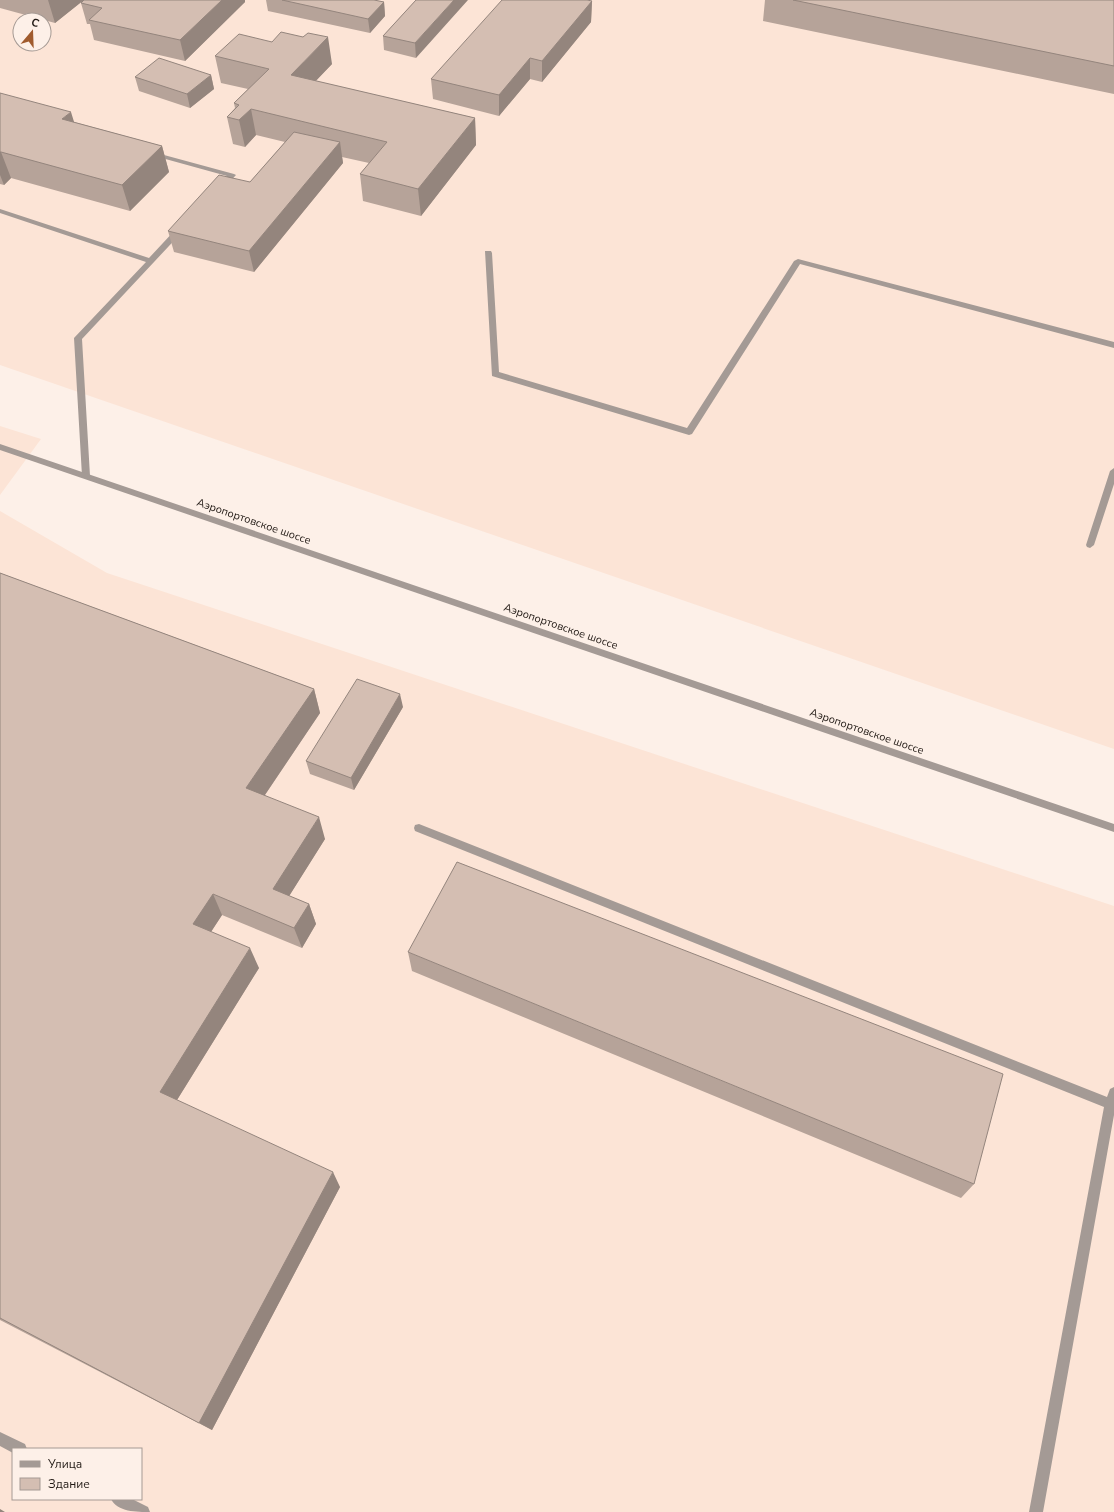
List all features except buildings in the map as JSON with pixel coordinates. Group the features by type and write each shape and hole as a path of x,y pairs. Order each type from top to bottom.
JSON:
{"street":[{"path":"142,150 232,175 215,192"},
{"path":"0,211 150,261"},
{"path":"86,476 78,338 183,227"},
{"path":"488,253 495,374 689,432 798,260 1114,345"},
{"name":"Аэропортовское шоссе","path":"0,447 1114,828"},
{"path":"1090,545 1114,470"},
{"path":"419,828 1112,1099 1036,1512"},
{"path":"0,1438 18,1448"},
{"path":"120,1500 143,1512"}],"shaded area":[{"path":"0,0 1114,0 1114,749 0,365"},
{"path":"0,426 41,439 0,495"},
{"path":"0,511 107,573 1114,906 1114,1512 0,1512"}]}
